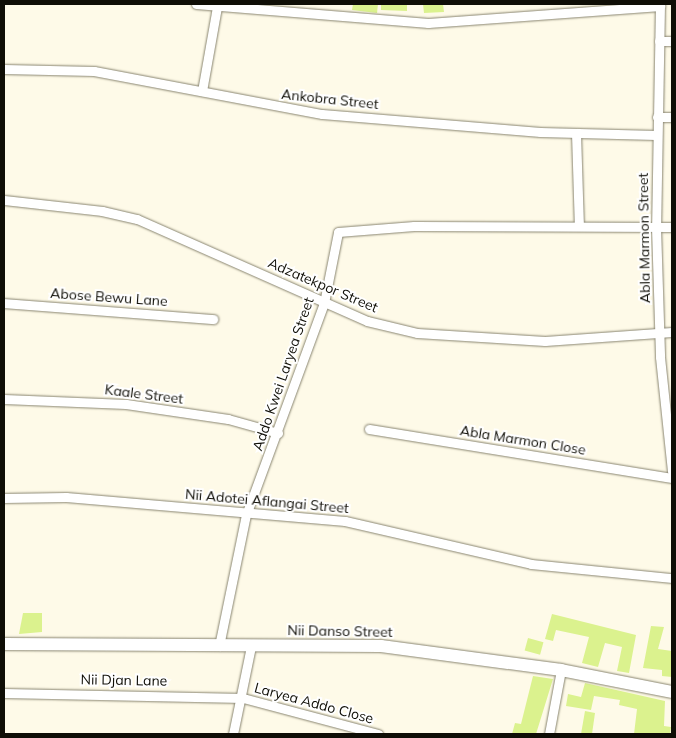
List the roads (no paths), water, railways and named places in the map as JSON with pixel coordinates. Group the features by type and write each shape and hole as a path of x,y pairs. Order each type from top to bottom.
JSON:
{"street":[{"path":"196,4 428,23 660,5"},
{"name":"Abla Marmon Street","path":"660,5 656,135 656,227 659,334 672,471"},
{"path":"202,91 216,7"},
{"path":"659,41 672,41"},
{"name":"Ankobra Street","path":"4,68 94,71 322,114 576,133 656,135"},
{"path":"657,117 672,117"},
{"path":"576,133 579,226"},
{"name":"Adzatekpor Street","path":"4,200 102,211 137,219 367,321 417,333 545,341 672,332"},
{"name":"Addo Kwei Laryea Street","path":"218,646 246,515 278,433 324,303 333,241 341,230 414,226 672,227"},
{"name":"Abose Bewu Lane","path":"4,303 213,319"},
{"name":"Kaale Street","path":"4,399 126,404 228,419 278,433"},
{"name":"Abla Marmon Close","path":"369,429 672,478"},
{"name":"Nii Adotei Aflangai Street","path":"4,498 149,503 246,515 345,521 531,564 672,578"},
{"name":"Nii Danso Street","path":"4,644 381,646 562,670 672,692"},
{"path":"233,734 243,698 251,646"},
{"path":"549,734 562,670"},
{"name":"Nii Djan Lane","path":"4,693 243,698"},
{"name":"Laryea Addo Close","path":"243,698 378,734"}]}
